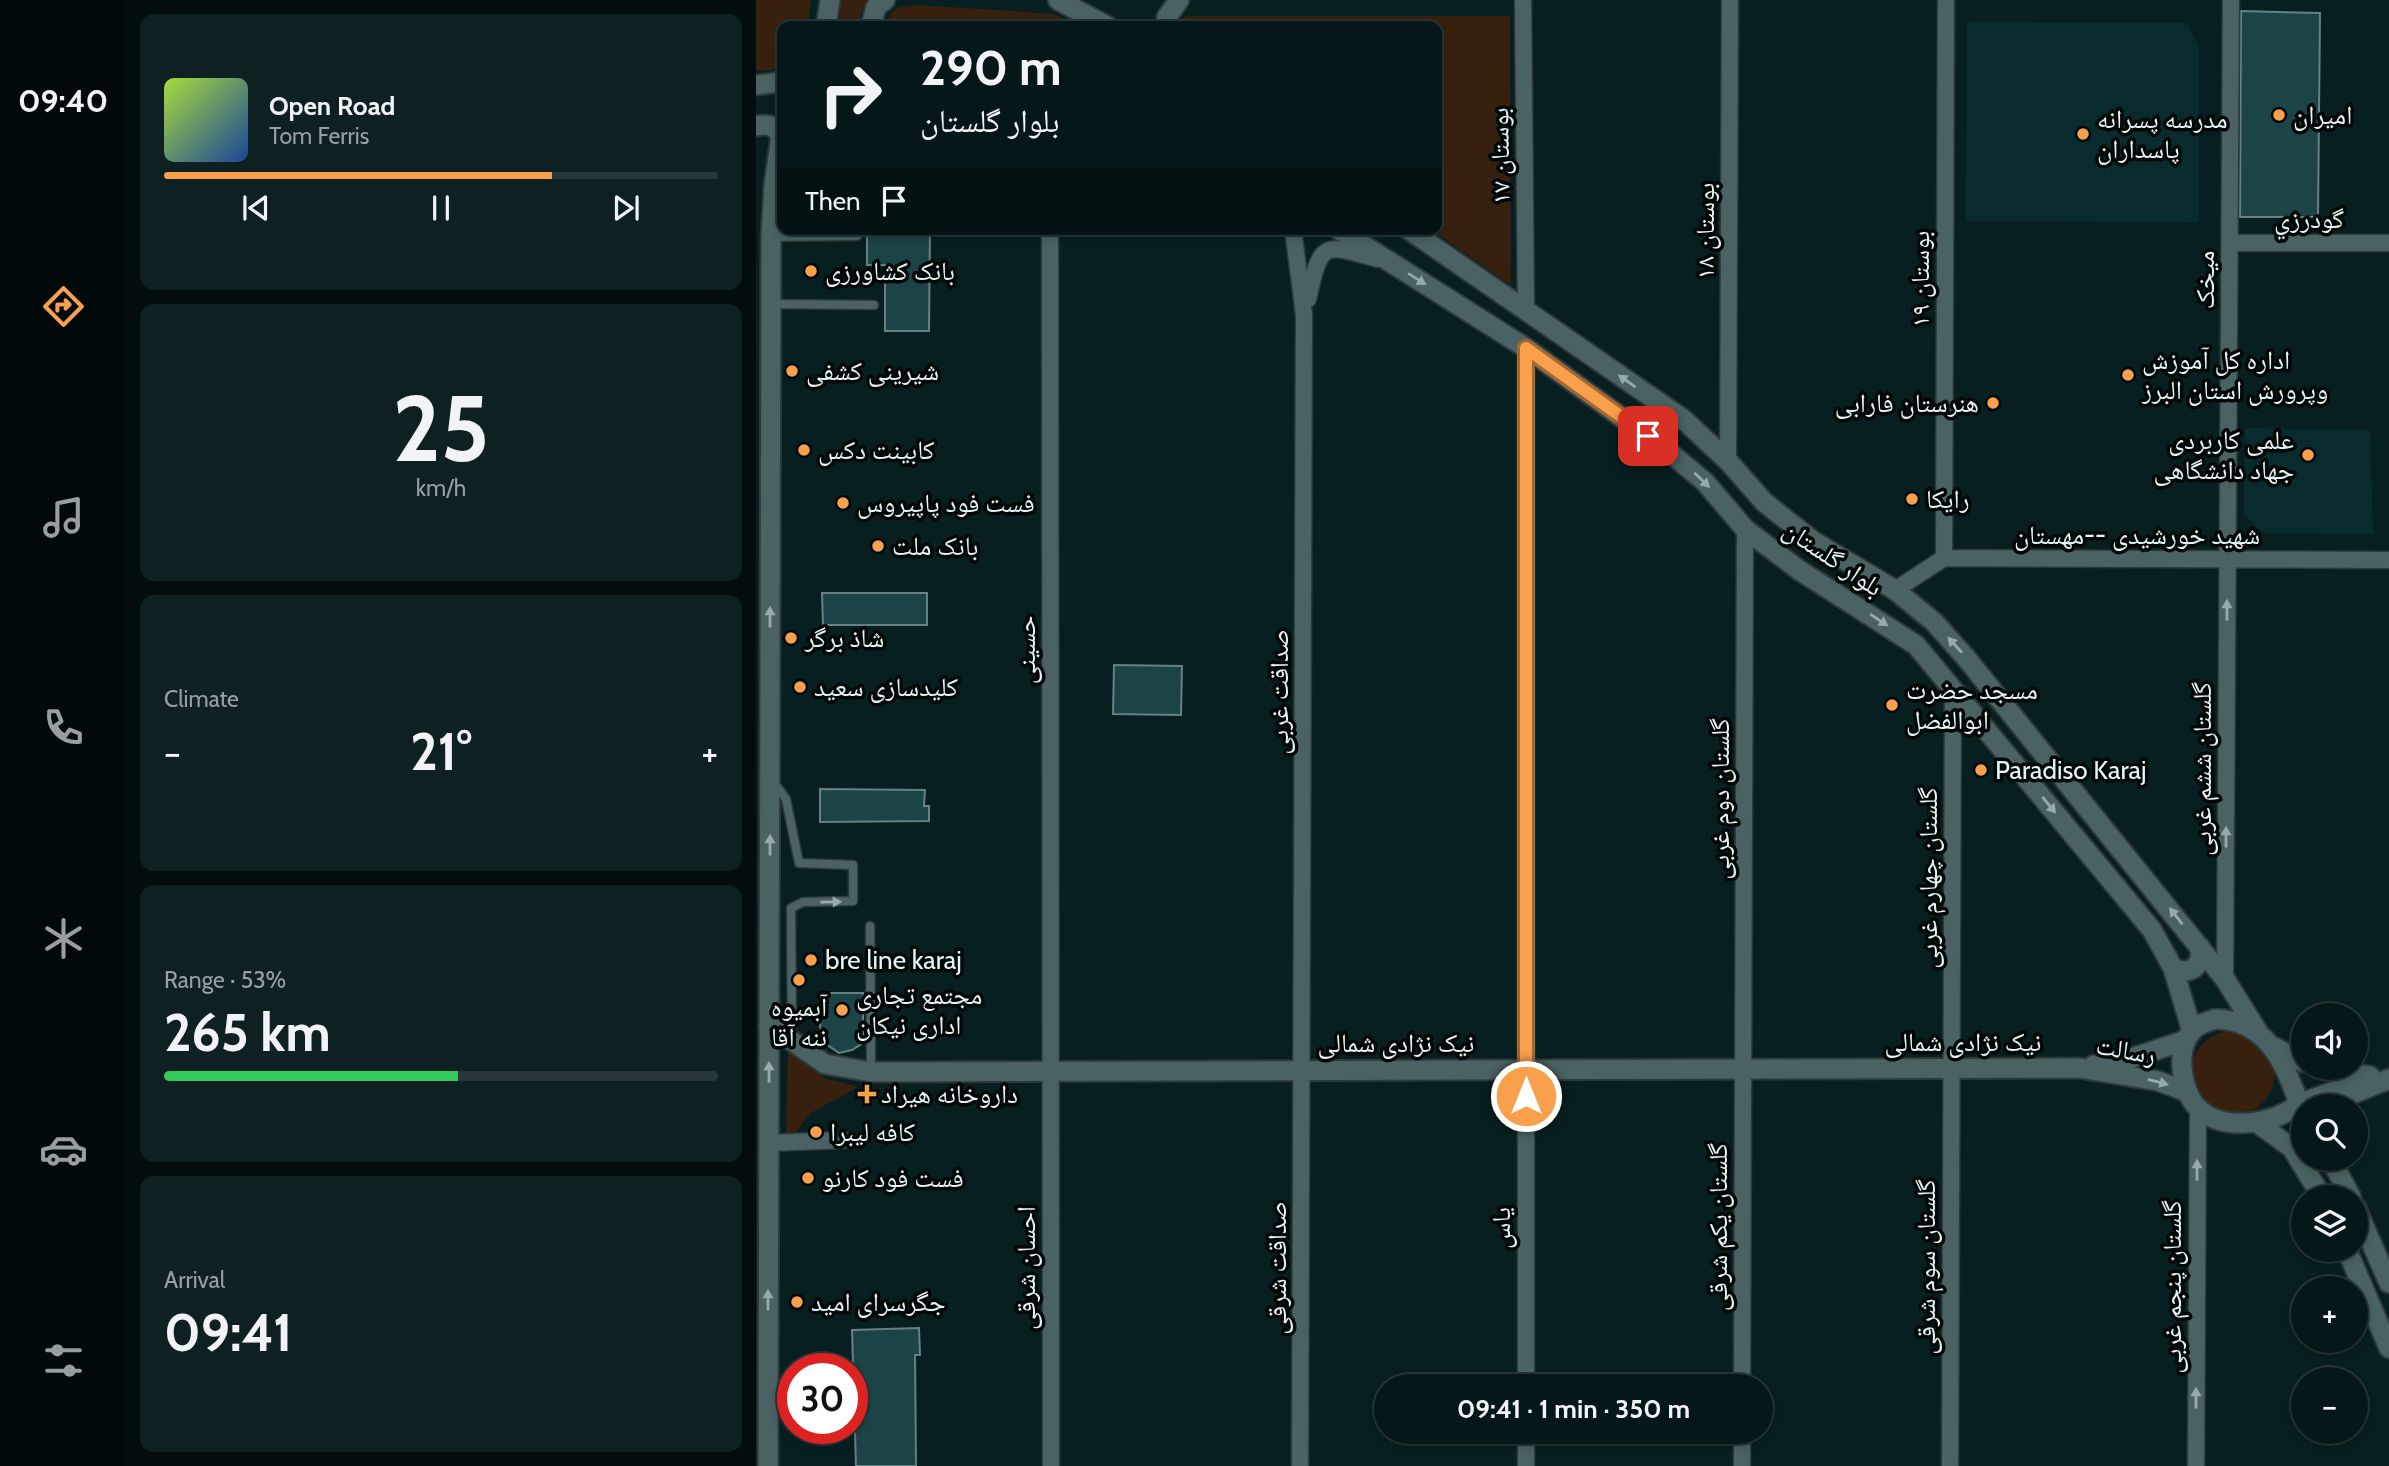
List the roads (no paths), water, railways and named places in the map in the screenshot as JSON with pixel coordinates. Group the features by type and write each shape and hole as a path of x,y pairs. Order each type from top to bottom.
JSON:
{"main road":[{"path":"827,21 830,0"},
{"path":"872,21 876,6 885,0"},
{"path":"1058,0 1098,21"},
{"path":"1167,21 1179,0"},
{"path":"756,85 777,83"},
{"path":"756,127 771,126 777,130"},
{"path":"768,1466 771,237 777,174"},
{"name":"بلوار گلستان","path":"1348,235 1526,348 1668,451 1705,482 1745,529 1799,570 1916,645 2152,930 2174,968 2189,1035"},
{"name":"بلوار گلستان","path":"1417,235 1683,419 1728,461 1764,502 1813,541 1895,590 1934,622 1968,659 2200,947 2225,979 2258,1032"},
{"path":"2174,968 2182,972 2191,971 2202,957 2200,947"},
{"path":"2291,1112 2256,1122 2227,1121 2193,1100 2182,1067 2189,1035 2203,1023 2216,1019 2228,1019 2258,1032 2274,1047 2287,1068 2296,1094"},
{"name":"نیک نژادی شمالی","path":"769,1025 825,1064 871,1072 2079,1068"},
{"name":"رسالت","path":"2079,1068 2132,1058 2189,1035"},
{"path":"2274,1047 2291,1056"},
{"name":"رسالت","path":"2079,1068 2158,1081 2193,1100"},
{"path":"2337,1094 2384,1077"},
{"path":"2351,1094 2384,1077"},
{"path":"2256,1122 2292,1148 2315,1185"},
{"path":"2368,1235 2389,1283"},
{"path":"2352,1262 2389,1348"}],"street":[{"name":"بوستان ۱۷","path":"1523,0 1526,311"},
{"name":"بوستان ۱۸","path":"1728,461 1730,0"},
{"name":"بوستان ۱۹","path":"1944,558 1945,0"},
{"name":"میخک","path":"2228,560 2231,0"},
{"name":"حسینی","path":"1050,235 1051,1070"},
{"name":"صداقت غربی","path":"1294,235 1304,315 1302,1070"},
{"name":"گودرزي","path":"2230,243 2389,243"},
{"name":"صداقت غربی","path":"1304,315 1318,259 1324,252 1340,248 1391,262"},
{"name":"یاس","path":"1525,1374 1526,348"},
{"name":"گلستان دوم غربی","path":"1743,1069 1745,529"},
{"name":"شهید خورشیدی --مهستان","path":"1944,558 2389,560"},
{"path":"1895,590 1944,558"},
{"name":"گلستان ششم غربی","path":"2225,979 2228,560"},
{"name":"گلستان چهارم غربی","path":"1952,1068 1953,688"},
{"name":"گلستان سوم شرقی","path":"1950,1466 1952,1068"},
{"name":"گلستان یکم شرقی","path":"1742,1374 1743,1069"},
{"name":"احسان شرقی","path":"1051,1070 1051,1466"},
{"name":"صداقت شرقی","path":"1300,1466 1302,1070"},
{"name":"گلستان پنجم غربی","path":"2193,1100 2196,1466"},
{"path":"769,1143 844,1140"},
{"path":"1525,1444 1525,1466"},
{"path":"1742,1444 1742,1466"}],"lane":[{"path":"771,237 857,236"},
{"path":"771,304 874,305"},
{"path":"770,776 786,799 799,863 853,865 853,901 803,902 792,908 792,1043"},
{"path":"870,926 871,1072"}],"place":[{"name":"امیران","path":"2279,115"},
{"name":"مدرسه پسرانه پاسداران","path":"2083,134"},
{"name":"بانک کشاورزی","path":"811,271"},
{"name":"شیرینی کشفی","path":"792,371"},
{"name":"اداره کل آموزش وپرورش استان البرز","path":"2128,375"},
{"name":"هنرستان فارابی","path":"1993,403"},
{"name":"کابینت دکس","path":"804,450"},
{"name":"علمی کاربردی جهاد دانشگاهی","path":"2308,455"},
{"name":"رایکا","path":"1912,499"},
{"name":"فست فود پاپیروس","path":"843,503"},
{"name":"بانک ملت","path":"878,546"},
{"name":"شاذ برگر","path":"791,638"},
{"name":"کلیدسازی سعید","path":"800,687"},
{"name":"مسجد حضرت ابوالفضل","path":"1892,705"},
{"name":"Paradiso Karaj","path":"1981,770"},
{"name":"bre line karaj","path":"811,960"},
{"name":"آبمیوه ننه آقا","path":"799,980"},
{"name":"مجتمع تجاری اداری نیکان","path":"842,1010"},
{"name":"داروخانه هیراد","path":"867,1094"},
{"name":"کافه لیبرا","path":"816,1132"},
{"name":"فست فود کارنو","path":"808,1178"},
{"name":"جگرسرای امید","path":"797,1302"}]}
